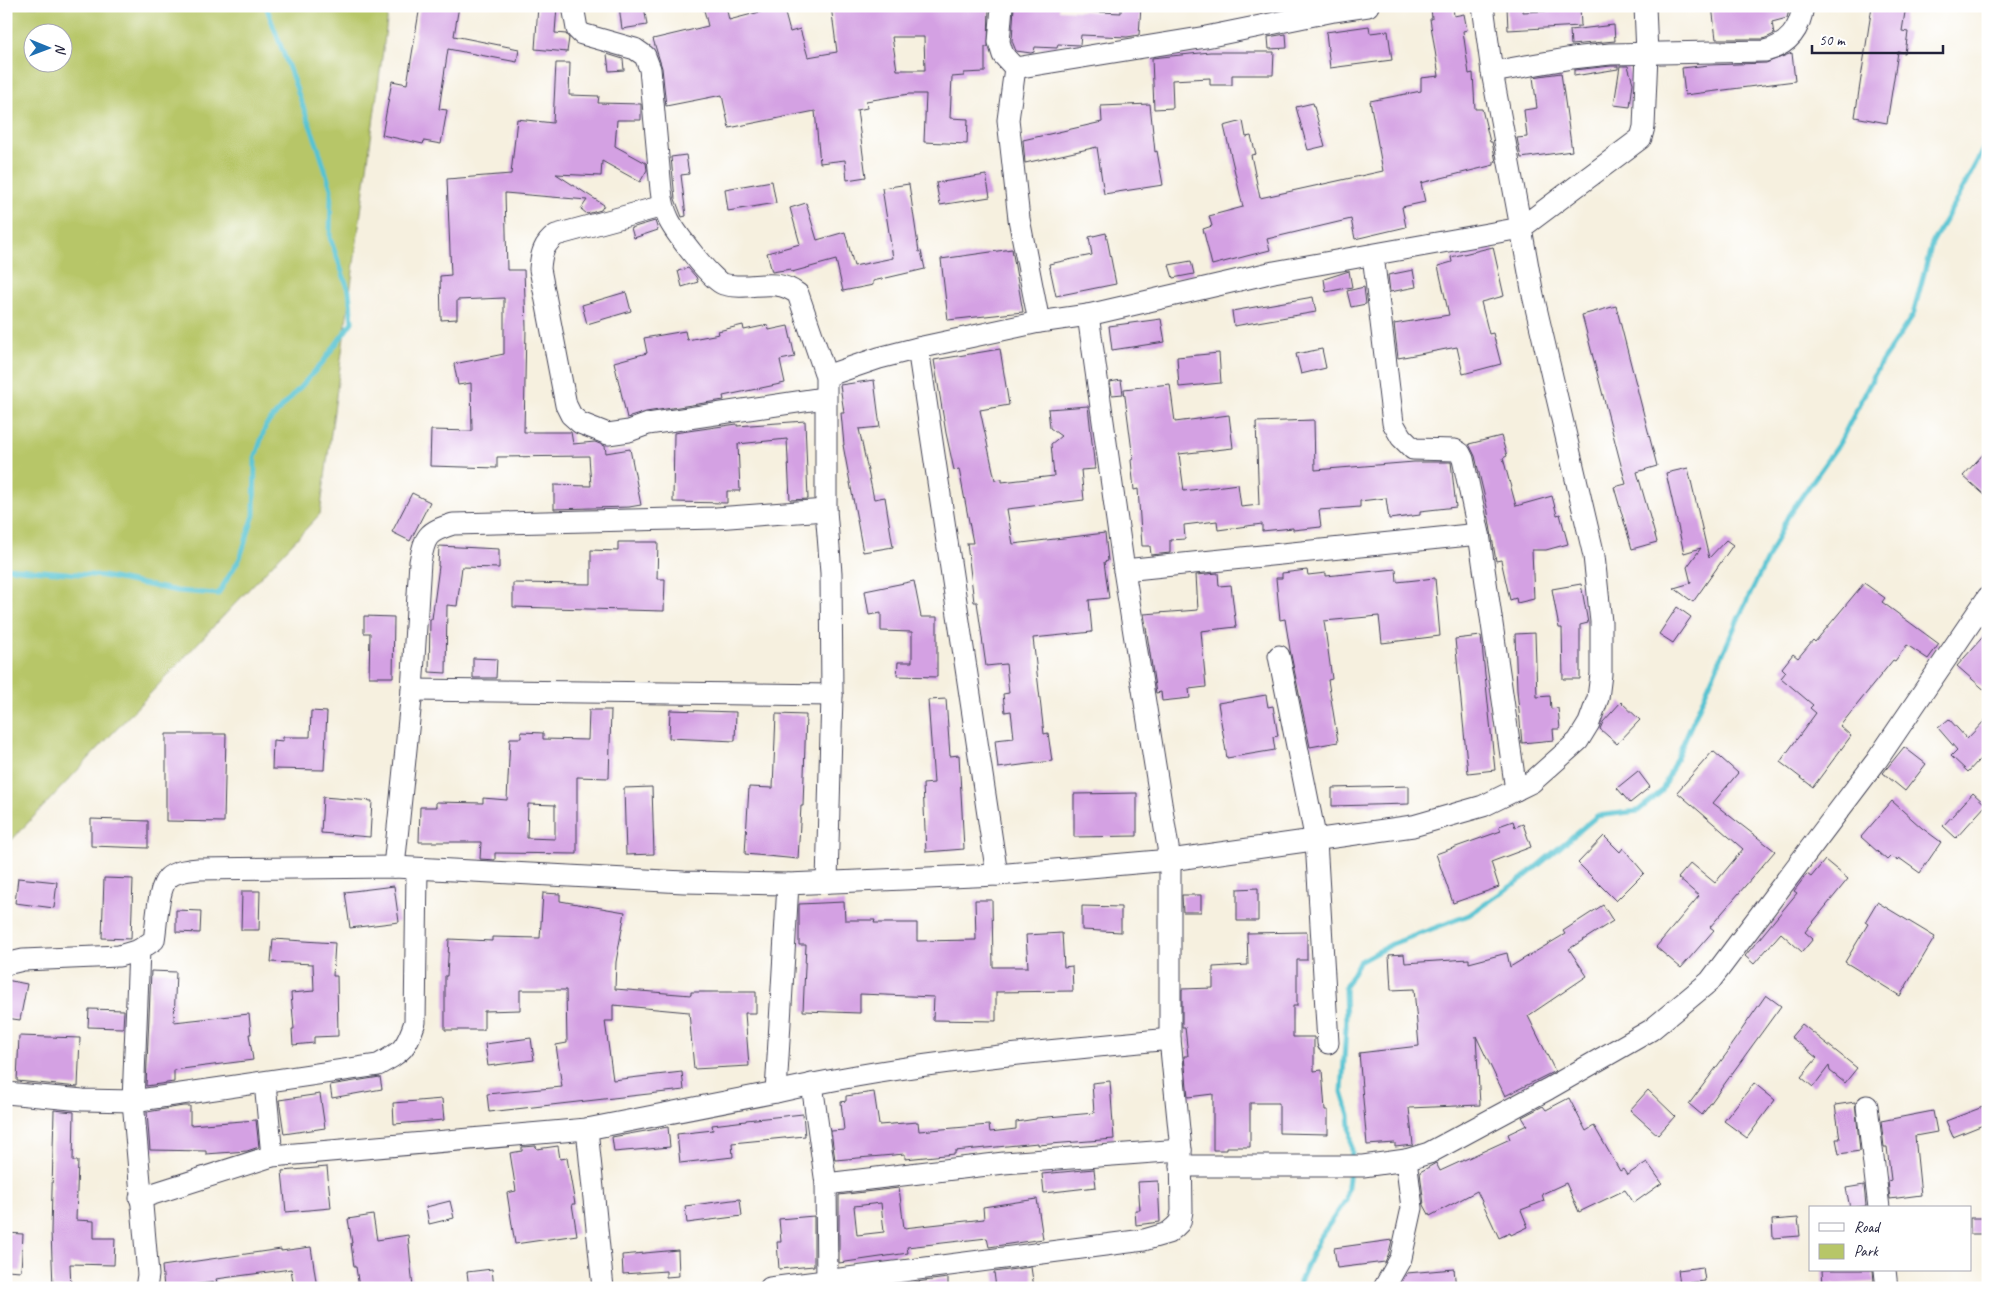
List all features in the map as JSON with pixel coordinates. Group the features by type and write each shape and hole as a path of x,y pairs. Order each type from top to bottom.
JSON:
{"street":[{"path":"572,6 577,29 582,34 635,49 644,56 648,63 663,206 670,222 710,275 721,284 739,287 770,284 788,286 798,294 826,376 824,398 826,510 831,573 832,696 827,882"},
{"path":"1002,6 999,42 1003,55 1015,68"},
{"path":"1015,68 1206,37 1334,9 1368,6"},
{"path":"6,964 22,960 119,956 139,950 154,940 162,888 169,877 183,871 198,868 394,867 684,882 788,884 997,875 1170,860 1413,826 1483,806 1532,782 1578,741 1589,723 1598,698 1601,674 1601,622 1594,556 1533,295 1492,72 1483,6"},
{"path":"826,376 879,358 918,348 1039,322 1088,315 1274,272 1521,228 1641,138 1644,127 1647,54 1645,6"},
{"path":"1492,72 1572,58 1610,54 1765,51 1777,48 1796,31 1803,6"},
{"path":"1015,68 1008,120 1019,219 1039,322"},
{"path":"663,206 556,235 547,242 541,255 540,269 566,405 571,414 580,422 608,434 629,431 648,424 824,398"},
{"path":"1373,255 1393,423 1401,438 1413,449 1455,450 1460,453 1463,459 1478,534 1516,790"},
{"path":"770,1288 1144,1240 1168,1233 1180,1222 1182,1211 1181,1158 1170,1039 1170,860 1124,570 1088,315"},
{"path":"918,348 997,875"},
{"path":"394,867 412,690 420,562 424,543 435,529 453,524 716,518 826,510"},
{"path":"1124,570 1478,534"},
{"path":"826,1184 1004,1163 1181,1158 1351,1166 1406,1160 1429,1153 1652,1030 1710,981 1877,760 1988,597"},
{"path":"1279,656 1316,840 1328,1043"},
{"path":"412,690 832,696"},
{"path":"6,1093 83,1100 133,1101 378,1065 398,1054 407,1044 415,1022 417,868"},
{"path":"776,1092 788,884"},
{"path":"139,950 133,1101 148,1276 146,1288"},
{"path":"140,1198 272,1156 586,1129 812,1084 954,1060 1170,1039"},
{"path":"265,1083 272,1156"},
{"path":"812,1084 826,1184 827,1281"},
{"path":"1867,1106 1879,1206"},
{"path":"586,1129 603,1288"},
{"path":"1384,1288 1401,1258 1412,1208 1406,1160"},
{"path":"1885,1272 1887,1288"}],"green space":[{"path":"6,6 389,6 320,514 6,846"}],"building":[{"path":"420,6 459,6 454,36 519,49 517,62 448,49 439,109 447,110 441,144 424,141 423,144 382,135 392,81 407,84"},
{"path":"538,6 557,6 555,33 566,34 569,38 567,52 535,49"},
{"path":"619,6 644,6 647,25 622,29"},
{"path":"703,6 726,6 729,20 783,6 790,32 800,29 808,57 837,52 831,6 989,6 988,47 985,47 985,72 964,73 964,76 952,77 950,118 968,119 967,144 924,142 926,94 909,94 866,101 867,108 857,110 866,177 847,180 845,160 820,163 815,111 729,128 722,95 666,106 662,68 653,39 708,26","holes":["892,37 924,37 925,70 897,70"]},
{"path":"1014,6 1060,6 1059,10 1121,13 1121,6 1141,6 1139,35 1127,37 1081,35 1080,45 1058,44 1057,48 1035,47 1034,52 1031,53 1016,51 1012,41"},
{"path":"1431,6 1453,6 1454,16 1464,14 1467,30 1463,31 1469,74 1473,73 1475,109 1482,109 1490,142 1492,142 1496,162 1494,162 1494,165 1421,183 1425,202 1402,207 1406,227 1355,239 1351,219 1267,239 1270,250 1212,265 1203,229 1212,226 1209,216 1243,207 1224,126 1243,121 1246,137 1251,136 1256,154 1251,155 1260,198 1383,171 1370,101 1421,91 1421,78 1439,76 1430,19 1432,19"},
{"path":"1523,6 1523,12 1566,10 1566,6 1580,6 1581,26 1508,30 1507,7"},
{"path":"1712,6 1790,6 1787,18 1772,22 1774,34 1768,37 1763,39 1716,39"},
{"path":"1872,6 1906,6 1902,31 1908,32 1905,53 1898,52 1887,123 1855,117"},
{"path":"1614,25 1615,41 1571,45 1570,30"},
{"path":"1369,26 1370,33 1388,31 1392,60 1330,68 1326,32"},
{"path":"1286,34 1287,48 1269,49 1268,37"},
{"path":"1210,52 1274,52 1273,75 1232,75 1232,85 1210,85 1210,78 1172,80 1173,108 1154,109 1152,58"},
{"path":"1792,53 1795,81 1685,95 1682,68 1766,63"},
{"path":"607,54 623,59 624,70 609,71"},
{"path":"556,63 570,63 569,95 599,96 598,103 641,104 641,120 617,120 615,146 646,163 647,170 640,182 602,161 601,176 556,174 604,205 601,210 587,214 581,209 587,200 505,193 507,270 524,270 526,328 524,432 571,432 573,444 595,442 605,446 606,453 630,449 641,505 554,509 554,485 591,486 589,456 497,457 497,468 430,466 431,430 472,431 471,383 458,385 454,364 504,354 504,298 457,300 457,319 441,320 440,276 451,275 447,179 511,174 517,119 553,123"},
{"path":"1618,66 1618,69 1574,76 1574,70"},
{"path":"1620,66 1628,66 1633,83 1630,107 1614,105"},
{"path":"1561,73 1572,151 1521,158 1517,138 1527,137 1524,110 1537,108 1533,77"},
{"path":"1313,103 1325,146 1308,150 1296,107"},
{"path":"1150,104 1155,152 1157,151 1163,185 1104,194 1097,147 1025,163 1023,140 1102,122 1101,106"},
{"path":"686,155 689,174 681,175 686,216 682,217 675,199 671,157"},
{"path":"986,175 990,197 940,205 936,183"},
{"path":"772,181 776,203 728,211 725,189"},
{"path":"909,184 919,252 921,251 925,269 873,281 873,285 843,291 836,260 792,272 791,269 772,272 767,253 800,244 790,208 806,203 817,240 845,232 854,266 893,258 882,188"},
{"path":"655,221 658,230 634,238 631,228"},
{"path":"1106,233 1116,284 1056,296 1049,264 1092,255 1089,237"},
{"path":"1493,247 1504,296 1481,302 1489,334 1493,333 1501,364 1463,374 1457,347 1398,358 1394,324 1449,315 1438,266 1452,262 1451,257"},
{"path":"1012,249 1023,312 948,320 941,259"},
{"path":"1191,261 1194,274 1173,278 1169,265"},
{"path":"688,268 698,282 682,287 678,271"},
{"path":"1413,270 1416,287 1390,292 1388,275"},
{"path":"1349,271 1352,287 1326,292 1324,279"},
{"path":"1364,287 1366,304 1351,307 1347,291"},
{"path":"626,292 631,311 587,324 582,305"},
{"path":"1313,297 1316,312 1234,326 1232,311"},
{"path":"1616,306 1657,466 1637,472 1657,542 1632,549 1614,487 1626,484 1582,315"},
{"path":"1161,319 1165,342 1112,350 1109,326"},
{"path":"743,325 744,330 768,325 769,330 788,326 795,357 780,360 785,383 723,396 724,400 646,412 627,418 614,362 647,353 644,338 685,331 687,340 719,334 718,331"},
{"path":"1000,349 1009,405 980,410 995,480 1002,479 1002,482 1054,476 1051,444 1061,436 1050,428 1048,409 1088,406 1095,469 1081,470 1084,500 1007,509 1013,544 1105,533 1108,561 1104,562 1109,598 1089,600 1092,632 1033,638 1044,734 1048,733 1052,761 998,768 995,740 1014,738 1011,711 1005,712 1003,694 1009,693 1006,664 986,666 977,602 974,602 967,543 973,543 959,469 954,470 946,433 934,360"},
{"path":"1322,349 1326,368 1301,374 1296,354"},
{"path":"1219,353 1221,383 1179,387 1177,357"},
{"path":"874,380 880,427 859,429 874,499 885,497 893,547 863,552 843,445 841,413 844,413 840,385"},
{"path":"1121,380 1123,394 1112,395 1110,382"},
{"path":"1170,384 1175,422 1229,415 1233,448 1179,454 1184,491 1238,484 1241,507 1259,505 1256,422 1314,420 1315,470 1414,462 1451,462 1456,507 1420,511 1420,515 1389,519 1386,498 1360,501 1360,507 1319,510 1321,527 1262,531 1262,524 1218,530 1217,521 1184,525 1185,539 1170,540 1170,553 1151,555 1150,546 1142,546 1138,489 1134,490 1131,460 1133,459 1124,389"},
{"path":"805,421 808,499 790,500 787,439 738,444 740,491 727,491 727,503 673,502 674,433 737,424 737,426"},
{"path":"1501,436 1507,456 1503,458 1516,506 1552,496 1557,515 1560,514 1568,544 1546,550 1532,550 1534,599 1517,603 1516,598 1510,600 1501,560 1496,561 1487,507 1475,456 1469,444"},
{"path":"1988,449 1988,498 1963,476"},
{"path":"1688,468 1709,558 1726,540 1733,545 1693,602 1674,588 1691,583 1687,567 1701,548 1684,553 1666,473"},
{"path":"412,493 430,502 410,541 392,532"},
{"path":"618,542 658,542 657,579 665,579 664,611 513,607 513,583 591,584 591,550 618,551"},
{"path":"439,546 499,549 499,568 462,567 457,606 447,605 446,673 429,672 430,619 432,619 439,566"},
{"path":"1396,569 1397,582 1435,578 1440,636 1382,643 1379,616 1324,621 1332,679 1328,680 1338,742 1310,747 1285,619 1280,620 1276,578 1282,578 1282,573 1307,570 1308,575 1326,573 1326,576"},
{"path":"1218,573 1219,586 1231,585 1236,627 1201,631 1206,687 1189,689 1190,698 1162,701 1161,692 1156,693 1144,614 1198,610 1196,575"},
{"path":"914,581 921,617 937,617 937,677 897,676 898,662 912,662 912,632 881,631 881,613 869,615 865,591"},
{"path":"1864,583 1885,598 1882,602 1939,644 1928,659 1907,645 1895,661 1893,660 1840,726 1851,736 1813,787 1780,762 1816,713 1810,708 1813,705 1781,678 1786,672 1782,668 1793,654 1798,658 1813,640 1815,642"},
{"path":"1581,584 1588,623 1580,625 1580,679 1563,679 1562,628 1559,628 1552,589"},
{"path":"1677,607 1691,617 1673,643 1659,634"},
{"path":"364,616 394,617 393,677 369,677 370,633 364,633"},
{"path":"1988,631 1988,693 1957,666"},
{"path":"1535,633 1537,697 1550,696 1551,709 1558,708 1560,729 1553,729 1554,740 1522,743 1517,690 1515,634"},
{"path":"1481,636 1495,770 1468,773 1455,639"},
{"path":"473,658 497,659 496,678 473,678"},
{"path":"1266,695 1268,707 1273,706 1278,736 1273,737 1275,750 1227,758 1218,703"},
{"path":"946,699 950,756 959,755 964,849 926,852 923,784 934,783 928,700"},
{"path":"1621,702 1640,720 1617,744 1600,729 1603,722"},
{"path":"589,710 611,710 609,778 577,777 577,854 495,853 495,860 480,859 481,842 419,842 420,807 436,807 436,802 483,803 483,798 507,800 510,738 521,738 521,732 543,733 543,739 588,740","holes":["528,804 555,805 555,839 527,838"]},
{"path":"670,710 736,712 735,741 669,738"},
{"path":"311,711 327,712 324,770 272,769 273,740 283,741 283,737 310,737"},
{"path":"776,714 806,715 803,806 801,806 798,859 745,854 749,787 773,788"},
{"path":"1988,717 1988,750 1968,772 1951,756 1957,750 1938,728 1949,719 1967,739"},
{"path":"166,734 226,734 224,822 166,821"},
{"path":"1904,747 1926,764 1905,791 1883,773"},
{"path":"1713,751 1738,773 1713,803 1775,851 1710,927 1714,930 1681,968 1656,947 1699,896 1678,878 1691,863 1715,883 1743,849 1677,792"},
{"path":"1638,771 1650,787 1630,803 1617,788"},
{"path":"1409,786 1409,804 1332,806 1332,788"},
{"path":"652,787 654,854 626,855 624,788"},
{"path":"1137,793 1137,836 1074,837 1074,794"},
{"path":"1973,793 1986,805 1956,838 1943,826"},
{"path":"323,797 372,801 370,837 321,833"},
{"path":"1892,801 1941,842 1920,873 1899,858 1897,860 1891,856 1887,860 1861,837"},
{"path":"91,819 148,821 148,848 91,846"},
{"path":"1513,821 1515,827 1523,824 1531,847 1491,862 1499,887 1453,903 1436,854 1501,831 1499,826"},
{"path":"1604,836 1620,852 1623,848 1644,873 1616,901 1578,863"},
{"path":"1825,860 1848,879 1805,932 1813,939 1802,952 1781,933 1754,964 1745,956 1797,893 1794,891 1807,874 1811,877"},
{"path":"18,878 57,882 54,908 15,903"},
{"path":"104,878 133,879 131,939 102,938"},
{"path":"394,886 399,922 350,928 345,892"},
{"path":"1258,888 1258,921 1237,921 1237,889"},
{"path":"242,891 260,891 259,930 241,930"},
{"path":"543,893 560,894 560,901 625,912 616,962 615,989 691,995 691,992 756,992 756,1013 745,1013 749,1066 694,1069 689,1012 613,1005 613,1021 605,1021 613,1080 682,1072 684,1090 489,1112 487,1094 562,1087 556,1045 567,1043 566,990 520,990 520,1010 484,1011 484,1030 445,1030 445,976 447,976 449,939 492,941 492,937 540,938"},
{"path":"1182,895 1201,895 1201,912 1183,912"},
{"path":"975,900 992,900 993,967 1028,967 1026,935 1062,933 1064,967 1072,966 1073,991 996,992 996,1021 933,1020 934,997 860,994 860,1013 803,1011 806,945 799,945 799,904 844,902 845,920 875,920 874,923 917,923 917,941 976,940"},
{"path":"1877,902 1935,937 1900,996 1845,962 1868,924 1865,922"},
{"path":"1603,905 1613,921 1569,949 1587,976 1528,1016 1555,1071 1505,1096 1476,1036 1480,1105 1409,1108 1413,1145 1395,1147 1395,1143 1367,1145 1359,1053 1419,1046 1414,989 1391,990 1389,955 1404,954 1405,963 1469,959 1469,963 1507,953 1510,967 1565,934 1563,931"},
{"path":"1082,906 1121,907 1121,932 1082,930"},
{"path":"176,910 201,911 200,933 176,932"},
{"path":"1307,932 1307,960 1297,960 1297,1006 1293,1006 1293,1037 1314,1037 1314,1071 1322,1070 1325,1110 1328,1110 1328,1134 1279,1133 1279,1103 1250,1103 1250,1147 1227,1147 1227,1150 1213,1150 1213,1094 1188,1097 1184,1056 1188,1056 1185,1027 1182,1027 1182,989 1213,988 1213,967 1248,965 1247,933"},
{"path":"273,939 335,943 333,976 337,976 338,1036 314,1037 314,1043 293,1045 292,1029 294,1029 291,993 314,991 313,964 271,962"},
{"path":"151,971 176,972 174,1022 249,1014 251,1034 249,1034 253,1060 174,1070 174,1082 146,1086"},
{"path":"6,980 27,984 20,1020 6,1018"},
{"path":"1766,995 1781,1006 1702,1115 1689,1104 1730,1049"},
{"path":"89,1009 124,1010 123,1028 88,1027"},
{"path":"1802,1024 1857,1068 1845,1083 1830,1071 1829,1066 1813,1087 1801,1077 1817,1058 1791,1037"},
{"path":"19,1036 80,1038 78,1087 17,1081"},
{"path":"531,1038 534,1060 488,1066 485,1044"},
{"path":"380,1077 382,1089 332,1098 330,1085"},
{"path":"1110,1081 1114,1139 1038,1145 1038,1143 955,1151 955,1154 905,1159 905,1154 835,1160 831,1131 844,1130 841,1102 846,1101 846,1096 874,1092 879,1125 918,1122 919,1131 989,1125 990,1132 1016,1129 1016,1122 1036,1118 1094,1113 1092,1083"},
{"path":"1754,1083 1775,1100 1747,1138 1724,1121"},
{"path":"1648,1090 1675,1116 1658,1135 1630,1110"},
{"path":"320,1094 325,1128 284,1134 279,1100"},
{"path":"1569,1098 1586,1131 1594,1126 1620,1171 1623,1169 1627,1175 1647,1162 1662,1183 1634,1203 1625,1190 1579,1212 1566,1183 1542,1194 1544,1201 1521,1210 1528,1227 1499,1238 1477,1191 1430,1216 1424,1205 1420,1172 1436,1163 1440,1171 1510,1139 1508,1134 1527,1125 1522,1117 1543,1106 1546,1110"},
{"path":"442,1099 444,1120 394,1124 393,1103"},
{"path":"1855,1102 1860,1151 1839,1154 1836,1139 1840,1139 1835,1105"},
{"path":"1988,1105 1988,1123 1953,1137 1946,1121"},
{"path":"190,1106 190,1125 256,1120 259,1147 247,1151 206,1154 206,1151 150,1150 147,1112"},
{"path":"54,1110 74,1112 73,1161 78,1161 76,1220 94,1221 94,1238 115,1238 114,1265 70,1264 71,1288 53,1288 51,1231"},
{"path":"1933,1111 1937,1132 1915,1136 1921,1195 1890,1199 1888,1181 1891,1180 1887,1147 1884,1147 1881,1121"},
{"path":"803,1114 805,1136 732,1143 733,1157 680,1163 677,1134 713,1130 712,1125"},
{"path":"668,1127 670,1147 614,1152 612,1137"},
{"path":"536,1146 537,1149 558,1146 560,1159 567,1158 575,1204 572,1204 577,1235 515,1244 507,1193 516,1191 510,1153 522,1151 522,1147"},
{"path":"327,1167 331,1208 286,1212 282,1171"},
{"path":"1094,1169 1096,1187 1044,1193 1042,1174"},
{"path":"1158,1181 1160,1222 1136,1225 1135,1210 1140,1210 1138,1182"},
{"path":"1864,1185 1866,1206 1850,1206 1846,1188"},
{"path":"899,1188 904,1228 984,1219 983,1207 1037,1199 1043,1239 989,1247 987,1238 907,1247 908,1253 839,1263 839,1195","holes":["881,1203 884,1232 857,1235 854,1206"]},
{"path":"740,1199 742,1216 687,1223 685,1206"},
{"path":"450,1201 454,1218 429,1224 426,1207"},
{"path":"373,1215 377,1240 408,1235 413,1288 359,1288 356,1267 354,1267 348,1219"},
{"path":"814,1216 814,1266 779,1269 777,1242 781,1242 779,1219"},
{"path":"1798,1218 1800,1236 1773,1238 1772,1220"},
{"path":"1972,1218 1988,1218 1988,1234 1972,1234"},
{"path":"6,1233 23,1234 21,1271 6,1270"},
{"path":"1392,1240 1385,1262 1337,1268 1334,1248"},
{"path":"311,1247 317,1288 294,1288 291,1269 216,1279 217,1282 164,1288 162,1266 281,1249 281,1251"},
{"path":"678,1250 679,1276 666,1277 666,1271 623,1274 622,1255"},
{"path":"1031,1267 1034,1288 996,1288 994,1272"},
{"path":"1703,1267 1705,1281 1680,1284 1678,1270"},
{"path":"492,1269 494,1288 469,1288 467,1272"},
{"path":"1454,1269 1456,1288 1399,1288 1407,1273"},
{"path":"1822,1272 1873,1272 1874,1282 1823,1285"},
{"path":"948,1278 948,1288 900,1288 900,1284"}],"waterway":[{"path":"6,568 103,576 177,591 218,594 240,558 254,515 255,458 266,425 323,362 352,322 349,291 330,238 331,189 318,147 266,6"},
{"path":"1351,1160 1349,1115 1342,1092 1346,1027 1345,987 1359,962 1392,944 1469,915 1523,878 1597,816 1638,811 1662,791 1739,617 1788,516 1840,442 1880,364 1913,315 1932,243 1988,140"},
{"path":"1297,1288 1319,1239 1346,1200 1350,1171"}]}
